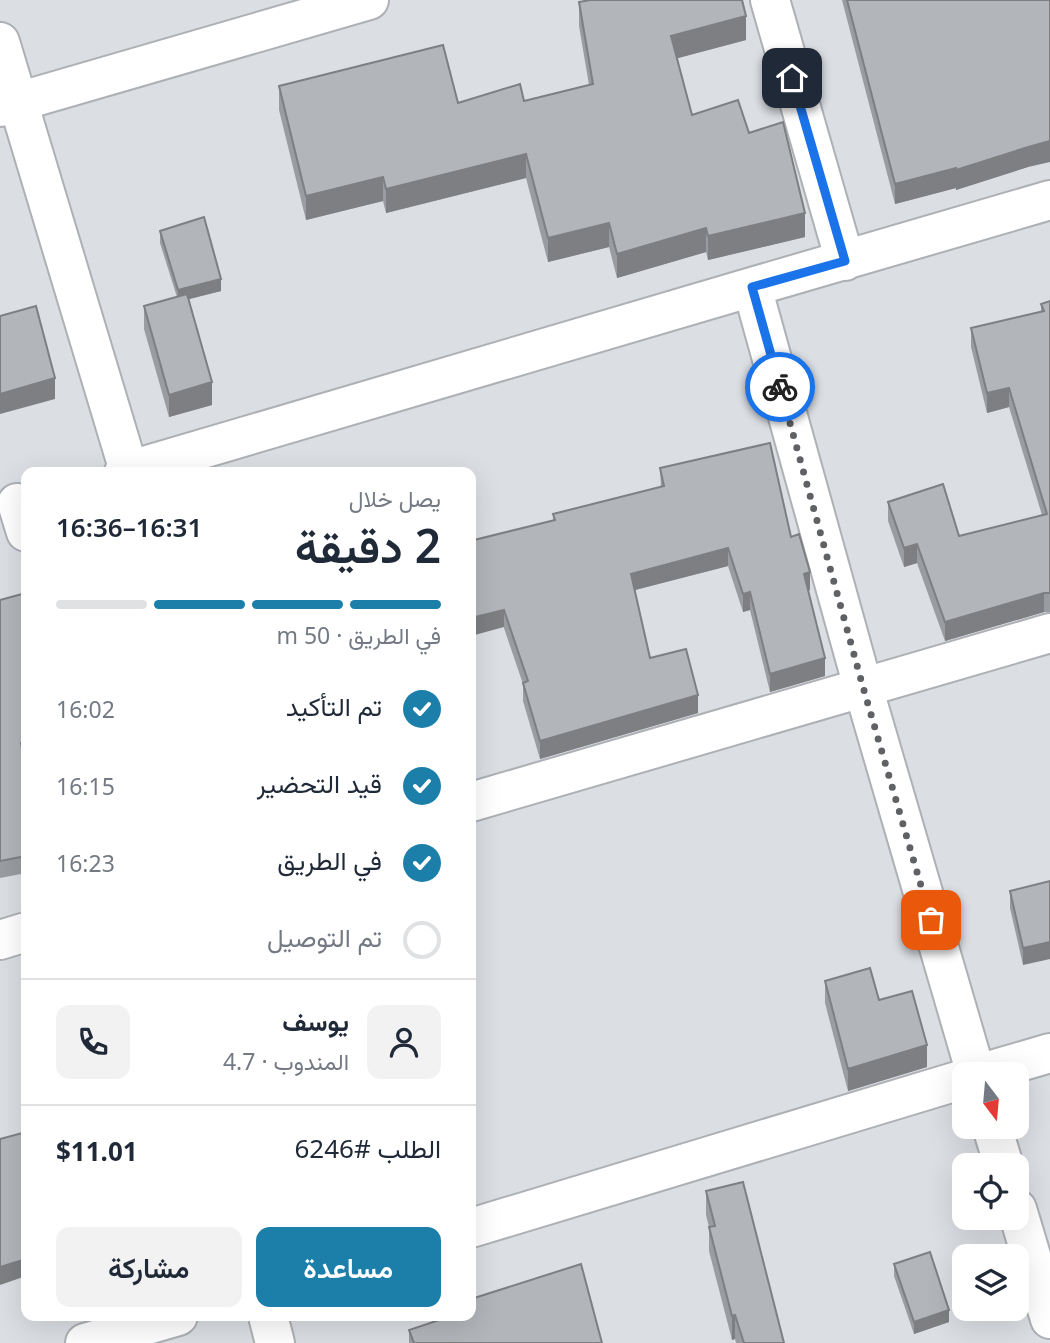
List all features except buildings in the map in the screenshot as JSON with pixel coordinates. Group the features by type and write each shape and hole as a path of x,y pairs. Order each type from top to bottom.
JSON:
{"street":[{"path":"9,104 369,0"},
{"path":"770,0 845,261"},
{"path":"0,42 9,104 124,467"},
{"path":"143,467 1050,200"},
{"path":"752,287 863,687 973,1062"},
{"path":"476,801 1050,633"},
{"path":"0,940 21,934"},
{"path":"1019,1062 1050,1053"},
{"path":"476,1226 952,1083"},
{"path":"1023,1230 1050,1319"},
{"path":"85,1343 161,1321"},
{"path":"269,1321 275,1343"}],"way so far":[{"path":"780,387 931,920"}],"route":[{"path":"780,387 752,287 845,261 792,78"}]}
